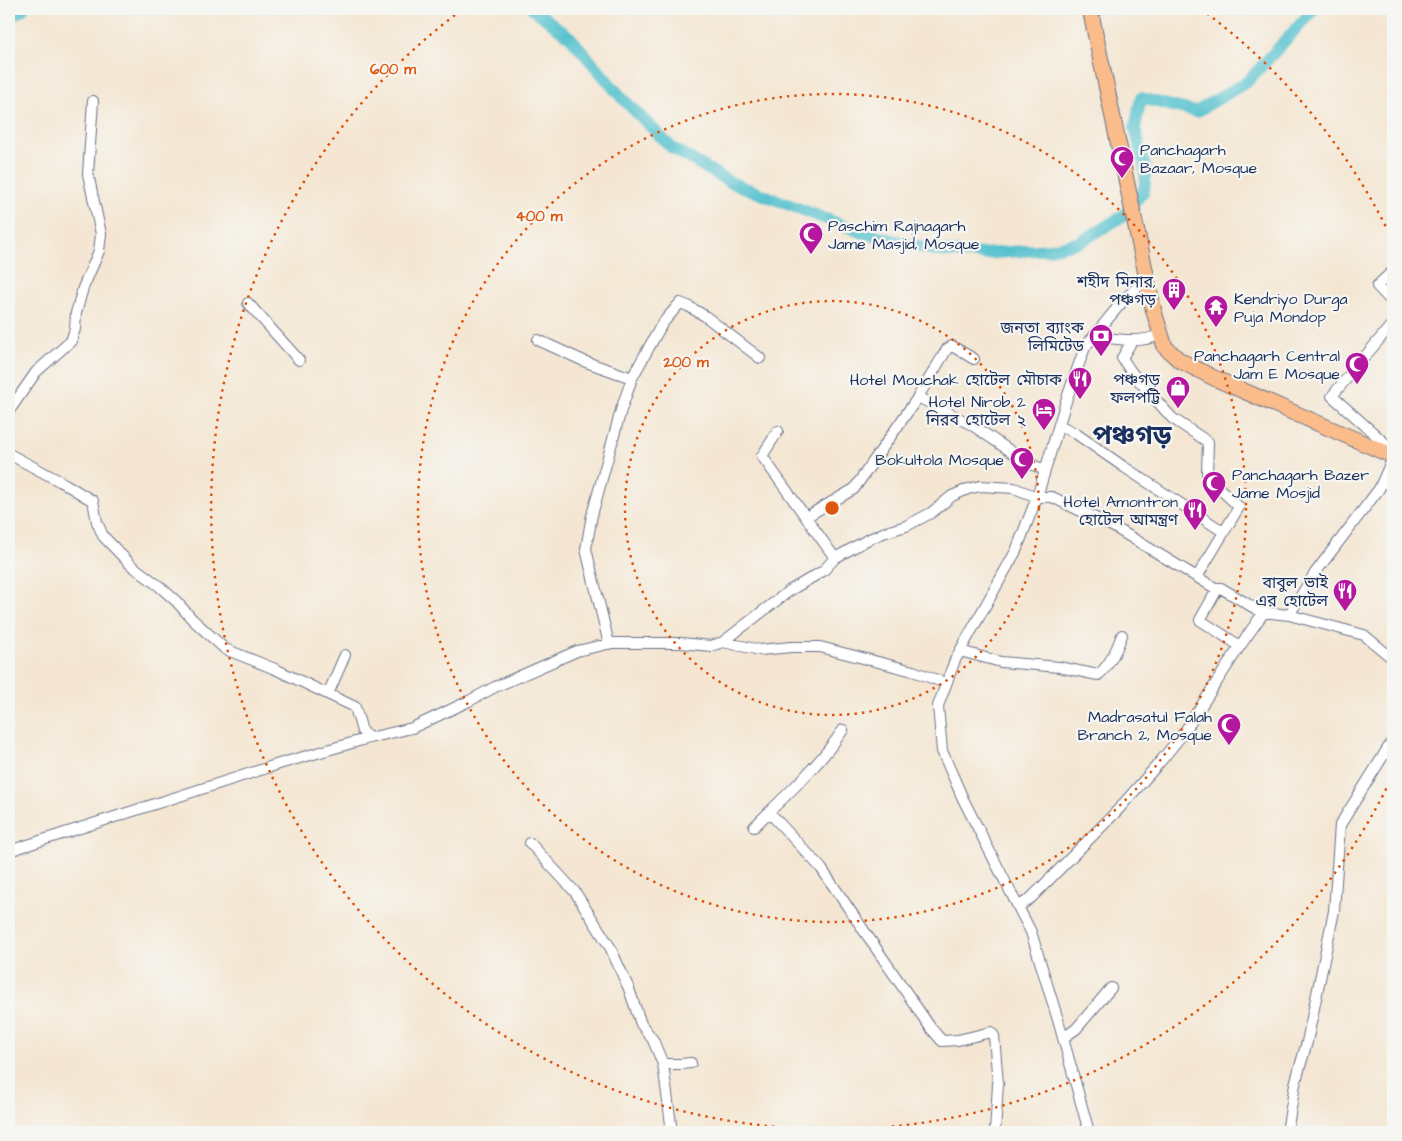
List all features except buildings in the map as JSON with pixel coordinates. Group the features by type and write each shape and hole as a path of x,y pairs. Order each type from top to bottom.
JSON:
{"highway":[{"path":"1094,10 1147,280 1160,335 1165,347 1179,360 1214,378 1393,455"}],"street":[{"path":"9,411 36,372 71,341 83,288 100,251 101,234 88,174 93,101"},
{"path":"1393,271 1377,286 1393,303"},
{"path":"1089,1132 1031,932 963,799 942,751 938,706 945,683 960,651 1016,551 1037,497 1085,347 1122,301 1135,288 1147,280"},
{"path":"248,303 300,360"},
{"path":"609,644 586,549 592,516 621,410 632,378 662,324 680,303 705,316 760,358"},
{"path":"1289,615 1315,573 1379,489 1392,460 1393,455 1386,445 1332,396 1393,323"},
{"path":"1094,336 1132,341 1148,340 1160,335"},
{"path":"538,340 574,357 632,378"},
{"path":"1132,341 1122,358 1132,373 1172,418 1208,442 1207,472 1218,488 1239,507 1197,577"},
{"path":"806,517 854,489 918,397 947,349 952,346 974,360"},
{"path":"918,397 972,425 1028,463 1045,470"},
{"path":"1059,425 1076,433 1109,458 1224,532"},
{"path":"778,432 762,456 835,558"},
{"path":"9,454 93,501 96,522 102,536 131,565 160,586 225,650 275,669 355,707 362,730 369,738"},
{"path":"9,851 279,764 369,738 412,728 470,701 494,687 577,651 609,644 681,643 711,646 723,642 789,591 823,571 835,558 867,540 906,526 931,513 952,496 980,486 1014,488 1037,497 1052,497 1114,526 1215,588 1221,588 1261,612 1289,615 1364,635 1378,644 1393,659"},
{"path":"1218,588 1200,620 1240,646"},
{"path":"1018,907 1031,898 1116,812 1160,762 1185,731 1264,612"},
{"path":"960,651 1001,662 1059,667 1098,675 1110,660 1122,635"},
{"path":"723,642 760,650 820,647 913,671 945,683"},
{"path":"328,694 345,655"},
{"path":"754,827 811,771 843,730"},
{"path":"1287,1132 1294,1084 1307,1042 1334,911 1340,825 1393,740"},
{"path":"769,812 821,868 930,1027 942,1041 958,1040 991,1032 994,1036 998,1084 995,1132"},
{"path":"530,842 575,892 610,947 629,989 641,1024 653,1040 663,1064 672,1132"},
{"path":"1062,1038 1076,1029 1111,988"},
{"path":"663,1064 691,1063"}],"waterway":[{"path":"9,18 23,9"},
{"path":"533,9 570,37 622,98 672,148 730,182 860,232 937,251 983,254 1050,249 1080,242 1123,216 1144,191 1146,171 1135,128 1141,98 1196,112 1248,81 1314,9"}],"place":[{"name":"Panchagarh Bazaar, Mosque","path":"1122,179"},
{"name":"Paschim Rajnagarh Jame Masjid, Mosque","path":"811,255"},
{"name":"শহীদ মিনার, পঞ্চগড়","path":"1174,311"},
{"name":"Kendriyo Durga Puja Mondop","path":"1216,328"},
{"name":"জনতা ব্যাংক লিমিটেড","path":"1101,357"},
{"name":"Panchagarh Central Jam E Mosque","path":"1357,385"},
{"name":"Hotel Mouchak হোটেল মৌচাক","path":"1080,400"},
{"name":"পঞ্চগড় ফলপট্টি","path":"1178,409"},
{"name":"Hotel Nirob 2 নিরব হোটেল ২","path":"1044,431"},
{"name":"Bokultola Mosque","path":"1022,480"},
{"name":"Panchagarh Bazer Jame Mosjid","path":"1214,504"},
{"name":"Hotel Amontron হোটেল আমন্ত্রণ","path":"1195,531"},
{"name":"বাবুল ভাই এর হোটেল","path":"1345,612"},
{"name":"Madrasatul Falah Branch 2, Mosque","path":"1229,746"}],"district":[{"name":"পঞ্চগড়","path":"1132,435"}]}
